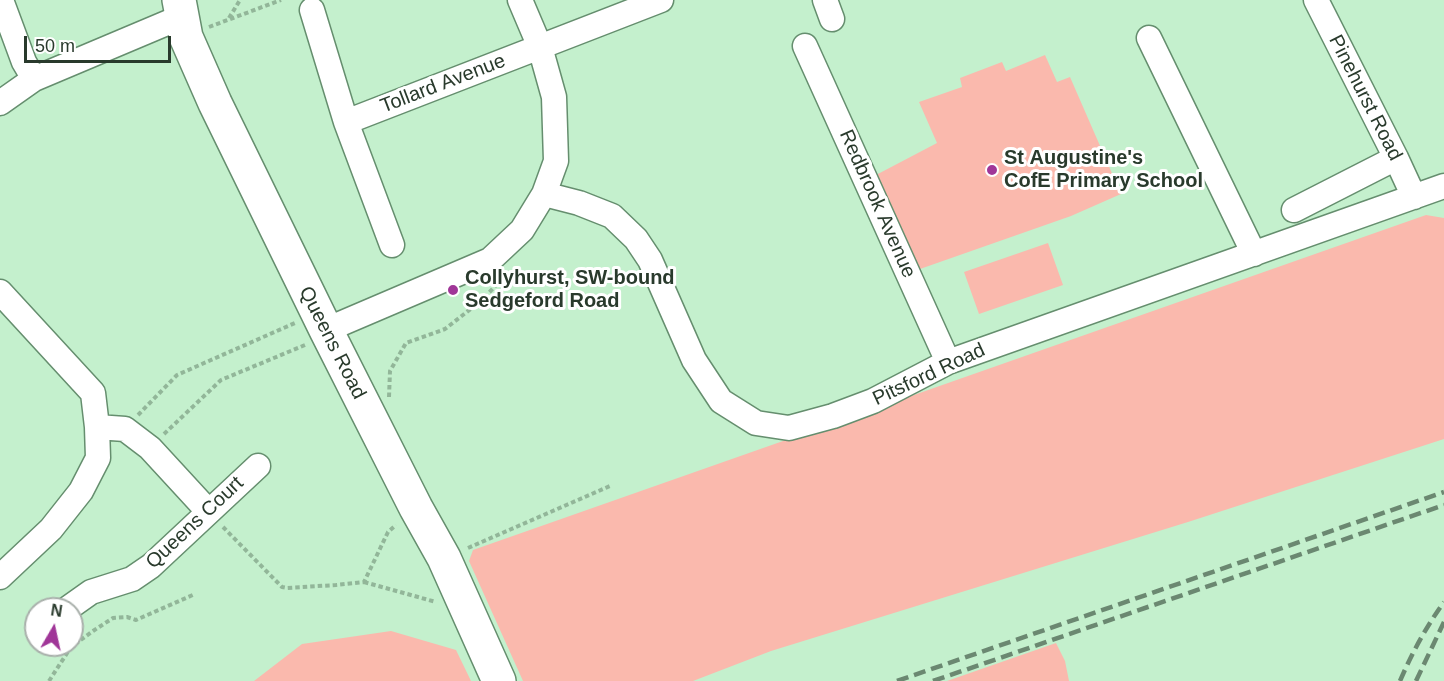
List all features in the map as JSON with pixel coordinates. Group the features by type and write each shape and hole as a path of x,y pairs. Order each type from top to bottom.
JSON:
{"highway":[{"name":"Queens Road","path":"182,18 229,134 373,424 444,558 499,681"}],"street":[{"path":"1,0 24,62 34,79"},
{"path":"324,326 489,260 522,230 544,194 556,161 554,97 540,47 520,0"},
{"name":"Tollard Avenue","path":"346,122 660,0"},
{"name":"Pinehurst Road","path":"1316,0 1396,158 1413,197"},
{"path":"312,10 346,122 393,245"},
{"path":"0,103 34,79 182,18"},
{"path":"1149,38 1254,254"},
{"name":"Redbrook Avenue","path":"806,46 948,362"},
{"path":"1294,210 1396,158"},
{"name":"Pitsford Road","path":"544,194 579,203 612,216 636,239 650,260 694,360 721,401 756,423 789,428 833,416 873,401 948,362 1444,186"},
{"path":"0,292 93,393 98,458 81,491 51,529 0,577"},
{"path":"97,427 125,429 150,448 208,511"},
{"name":"Queens Court","path":"84,597 91,592 132,579 151,566 258,466"}],"path":[{"path":"229,19 240,0"},
{"path":"182,18 229,19 281,0"},
{"path":"373,424 388,412 390,371 406,343 445,329 482,300 506,275"},
{"path":"125,429 177,375 324,326"},
{"path":"150,448 221,380 324,326"},
{"path":"444,558 610,486"},
{"path":"208,511 282,587 364,582 439,603 465,605"},
{"path":"364,582 388,532"},
{"path":"49,681 71,647 113,618 127,617 136,620 195,594"}],"shaded area":[{"path":"1045,55 1057,82 1070,77 1121,194 1071,216 920,269 876,175 937,143 919,102 962,87 960,78 1002,62 1006,71"},
{"path":"1426,215 1444,218 1444,439 1188,522 771,651 693,681 523,681 469,561 473,550"},
{"path":"1048,243 1063,285 979,314 964,272"},
{"path":"391,631 456,650 471,681 254,681 302,644"},
{"path":"1056,643 1065,661 1069,681 947,681"}],"railway":[{"path":"897,681 1444,492"},
{"path":"933,681 1444,505"},
{"path":"1400,681 1420,640 1444,602"},
{"path":"1416,681 1444,622"}],"place":[{"name":"St Augustine's CofE Primary School","path":"992,170"},
{"name":"Collyhurst, SW-bound Sedgeford Road","path":"453,290"}]}
